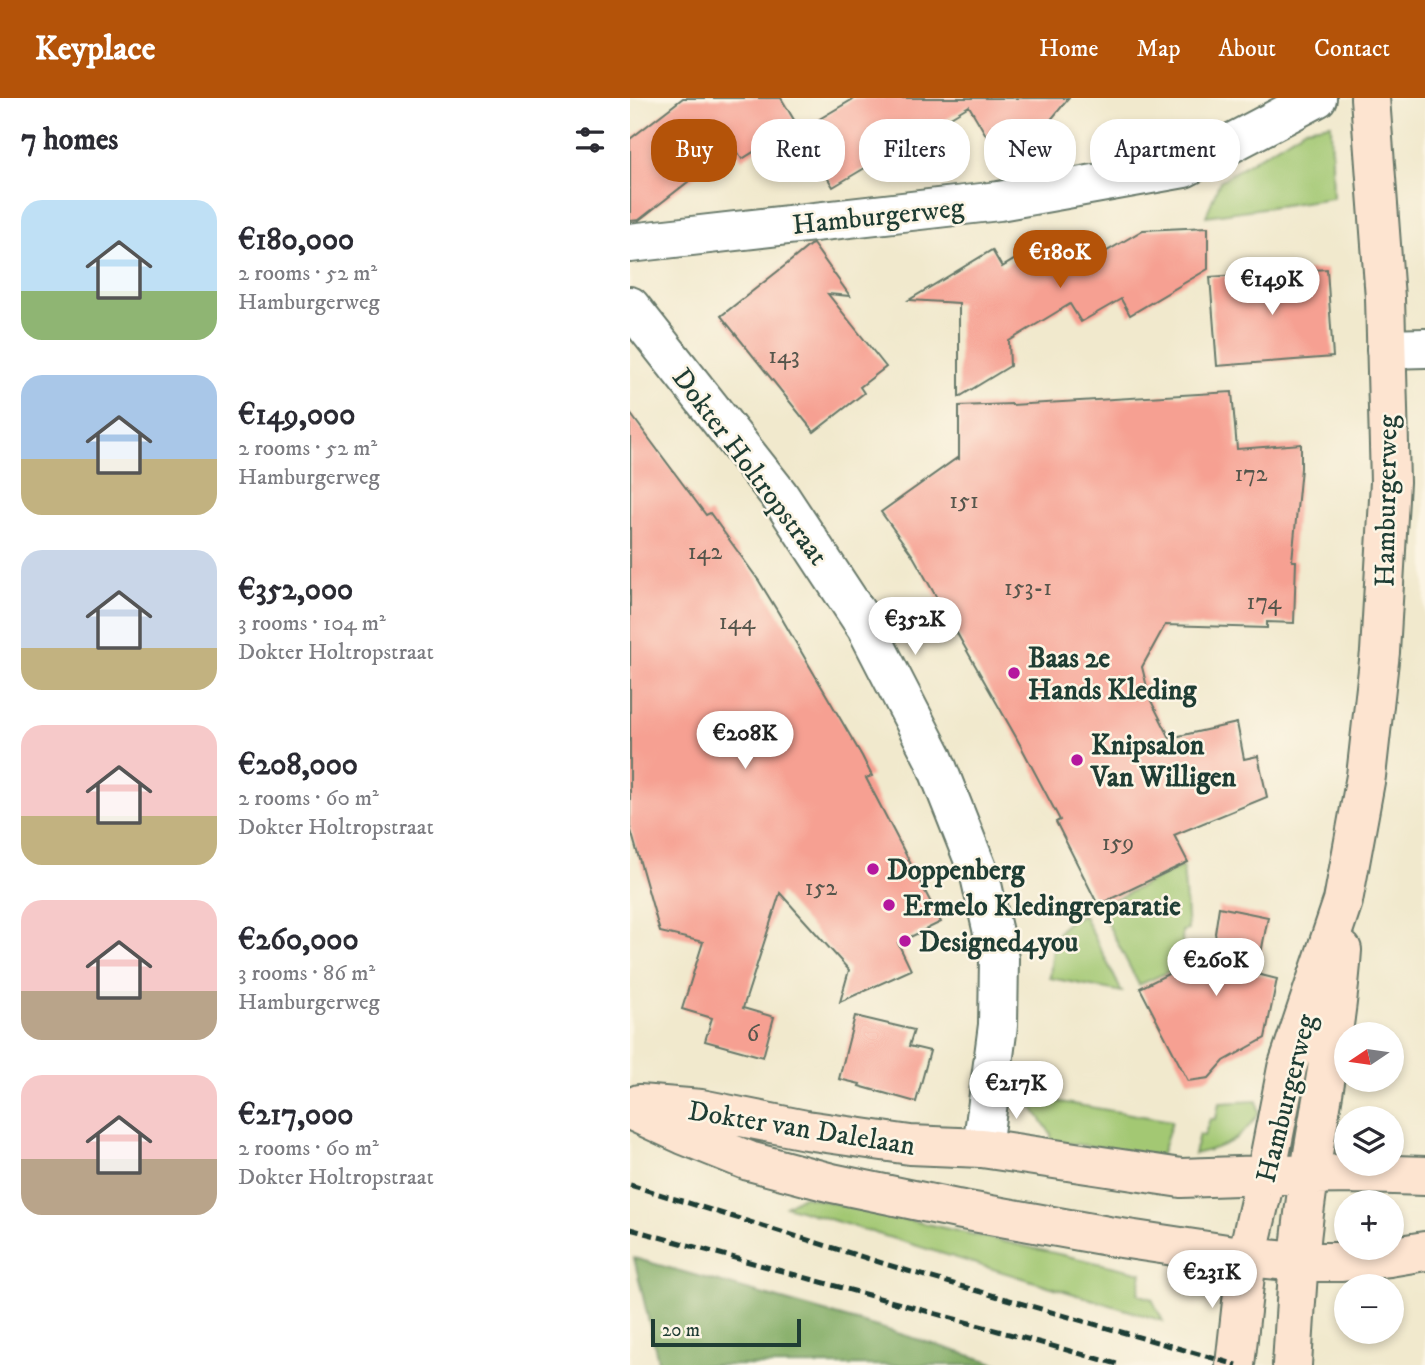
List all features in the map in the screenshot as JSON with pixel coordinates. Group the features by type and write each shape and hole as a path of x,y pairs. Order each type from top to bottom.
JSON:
{"street":[{"name":"Hamburgerweg","path":"630,243 999,201 1184,168 1317,98"},
{"name":"Hamburgerweg","path":"1235,1365 1247,1257 1287,1068 1343,901 1366,776 1380,652 1390,482 1385,298 1370,98"},
{"name":"Dokter Holtropstraat","path":"630,306 779,495 866,627 933,757 980,876 999,959 998,1025 982,1148"},
{"path":"1387,349 1425,348"},
{"name":"Hamburgerweg","path":"1292,1365 1298,1262 1309,1175 1331,1048 1342,953 1343,901"},
{"name":"Dokter van Dalelaan","path":"630,1104 701,1109 806,1130 910,1145 982,1148 1181,1178 1266,1175 1425,1176"},
{"name":"Dokter van Dalelaan","path":"630,1110 749,1161 832,1183 976,1212 1140,1241 1298,1262 1353,1261 1425,1251"}],"green space":[{"path":"1331,124 1333,198 1206,216 1220,182 1240,182 1240,169 1306,128"},
{"path":"1183,866 1188,930 1182,931 1183,965 1139,985 1099,907"},
{"path":"1083,914 1122,992 1050,978 1053,948 1058,934 1067,923"},
{"path":"1025,1096 1172,1121 1161,1156 1051,1141 1051,1134"},
{"path":"1257,1101 1259,1113 1239,1136 1224,1145 1194,1154 1199,1134 1204,1136 1210,1119 1216,1119 1219,1103"},
{"path":"803,1196 1142,1273 1138,1294 1152,1299 1163,1321 786,1206"},
{"path":"634,1258 881,1328 1001,1365 659,1365"}],"building":[{"path":"683,98 781,98 793,119 751,119 751,153 742,159 737,151 737,119 656,119"},
{"path":"855,98 1069,98 1052,119 984,119 984,132 969,106 947,119 859,119 859,172 845,180 845,119 819,119"},
{"path":"651,123 651,182 688,182 639,220 630,221 630,139"},
{"path":"1208,227 1208,269 1130,315 1121,299 1081,322 1070,304 1009,341 1010,366 959,397 959,303 909,300 992,250 1002,267 1042,243 1053,261 1092,238 1102,254 1143,230"},
{"path":"813,244 850,296 828,294 886,367 860,387 864,393 814,432 721,316"},
{"path":"1327,269 1333,357 1217,366 1210,277"},
{"path":"1232,392 1237,449 1301,444 1292,561 1296,561 1294,623 1267,622 1267,628 1165,625 1142,667 1150,699 1170,738 1237,723 1244,759 1258,756 1267,797 1174,835 1188,862 1098,905 1056,822 1060,820 1016,737 913,556 881,512 959,459 959,406"},
{"path":"630,413 706,515 710,513 778,612 862,756 872,776 866,778 941,922 898,943 911,970 840,1002 849,970 780,893 743,1008 774,1017 763,1057 705,1041 712,1018 682,1009 703,942 660,932 630,827"},
{"path":"1219,907 1268,917 1257,974 1277,979 1265,1038 1224,1061 1209,1078 1188,1081 1140,988 1190,963 1209,966 1211,952 1218,949 1215,933"},
{"path":"855,1016 914,1030 909,1046 930,1051 916,1102 839,1079"}],"railway":[{"path":"630,1185 908,1271 1237,1365"},
{"path":"630,1229 1121,1365"}],"place":[{"name":"Baas 2e Hands Kleding","path":"1014,673"},
{"name":"Knipsalon Van Willigen","path":"1077,760"},
{"name":"Doppenberg","path":"873,869"},
{"name":"Ermelo Kledingreparatie","path":"889,905"},
{"name":"Designed4you","path":"905,941"}]}
